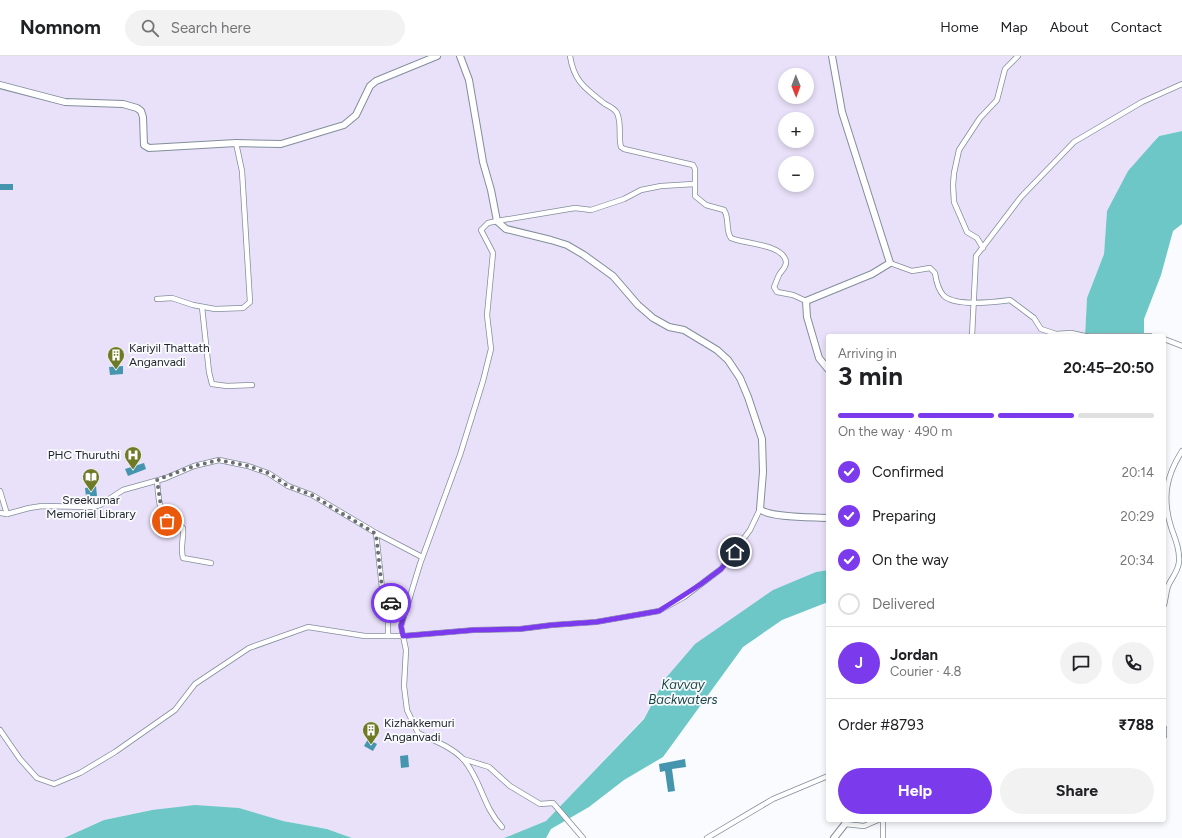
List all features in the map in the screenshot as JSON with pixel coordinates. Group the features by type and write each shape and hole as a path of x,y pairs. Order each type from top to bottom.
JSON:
{"street":[{"path":"0,85 65,102 123,104 137,108 143,117 144,145 149,148 236,143 281,144 344,125 356,115 370,86 437,56"},
{"path":"0,730 20,759 37,778 54,784 80,773 115,752 175,710 195,684 248,648 308,627 365,636 403,636 474,630 520,629 596,622 659,611 684,597 721,569 750,530 760,509 763,472 762,439 740,378 728,360 717,350 684,330 669,327 653,318 638,304 613,276 584,255 567,245 506,229 497,221 491,190 483,162 469,80 460,56"},
{"path":"570,56 571,65 583,87 594,93 617,112 621,147 624,149 693,165 695,169 695,196 706,205 724,210 727,215 728,234 732,238 766,247 781,253 786,262 774,287 777,292 793,295 806,301 872,274 890,263"},
{"path":"832,56 842,112 890,263"},
{"path":"982,248 977,238 967,232 954,202 953,185 956,165 961,145 980,118 997,100 1005,69 1018,56"},
{"path":"972,334 976,256 1021,197 1074,142 1142,102 1182,84"},
{"path":"157,299 172,298 202,307 215,309 243,308 250,302 242,171 236,143"},
{"path":"502,827 493,817 475,777 463,759 445,745 418,733 407,710 404,686 406,650 401,626 422,557 460,455 483,381 491,349 487,315 493,253 481,230 488,223 497,221 575,208 591,210 624,199 641,190 661,186 694,184"},
{"path":"890,263 912,271 930,268 935,273 936,281 944,296 960,302 992,302 1010,300 1034,318 1041,329 1056,334 1076,334"},
{"path":"806,301 807,317 819,358 826,367"},
{"path":"202,307 209,372 212,384 227,386 252,385"},
{"path":"1166,340 1182,346"},
{"path":"1166,489 1174,467 1182,451"},
{"path":"0,513 7,514 42,506 100,506 123,490 157,480 194,466 219,460 248,466 268,473 288,486 312,495 376,534 422,557"},
{"path":"157,480 162,514 167,521 180,525 183,528 184,534 181,549 183,558 211,563"},
{"path":"0,491 7,514"},
{"path":"1166,500 1168,516 1178,546 1179,561 1176,574 1168,586 1166,596"},
{"path":"760,509 763,512 786,516 826,518"},
{"path":"376,534 383,597 404,615"},
{"path":"1176,574 1182,573"},
{"path":"388,622 388,636"},
{"path":"463,759 488,767 510,786 540,804 553,803 583,838"},
{"path":"707,838 773,799 826,777"},
{"path":"834,838 846,822 864,826 873,822"},
{"path":"883,822 883,838"}],"shaded area":[{"path":"0,56 1182,56 1182,131 1158,136 1107,211 1104,254 1087,298 1085,334 826,334 826,570 816,572 665,679 644,718 546,821 504,838 352,838 327,829 283,821 152,810 104,820 64,838 0,838"}],"water":[{"path":"1182,131 1182,224 1173,231 1161,275 1144,319 1144,334 1085,334 1087,298 1104,254 1107,211 1128,171 1159,136"},
{"name":"Kavvay Backwaters","path":"826,570 826,603 782,620 743,647 663,757 624,780 589,807 551,829 546,838 504,838 546,821 644,719 665,679 695,644 773,590 816,572"},
{"path":"195,805 239,808 283,821 327,829 352,838 64,838 104,820 152,810"}],"building":[{"path":"0,184 13,184 13,190 0,190"},
{"name":"Kariyil Thattath Anganvadi","path":"123,366 123,374 110,375 109,367"},
{"path":"144,463 146,469 128,476 125,469"},
{"name":"Sreekumar Memoriel Library","path":"96,486 97,496 86,497 85,488"},
{"name":"Kizhakkemuri Anganvadi","path":"368,739 377,744 373,751 364,746"},
{"path":"408,755 409,767 401,768 400,756"},
{"path":"685,759 686,767 672,769 675,791 668,792 665,771 660,772 659,764"}],"way so far":[{"path":"167,521 162,514 157,480 166,478 194,466 219,460 248,466 268,473 288,486 312,495 376,534 383,597 391,603"}],"place":[{"name":"Kariyil Thattath Anganvadi","path":"116,370"},
{"name":"PHC Thuruthi","path":"133,470"},
{"name":"Sreekumar Memoriel Library","path":"91,492"},
{"name":"Kizhakkemuri Anganvadi","path":"371,745"}],"route":[{"path":"391,603 404,615 401,626 403,636 474,630 520,629 596,622 628,615 659,611 684,597 721,569 735,552"}]}
